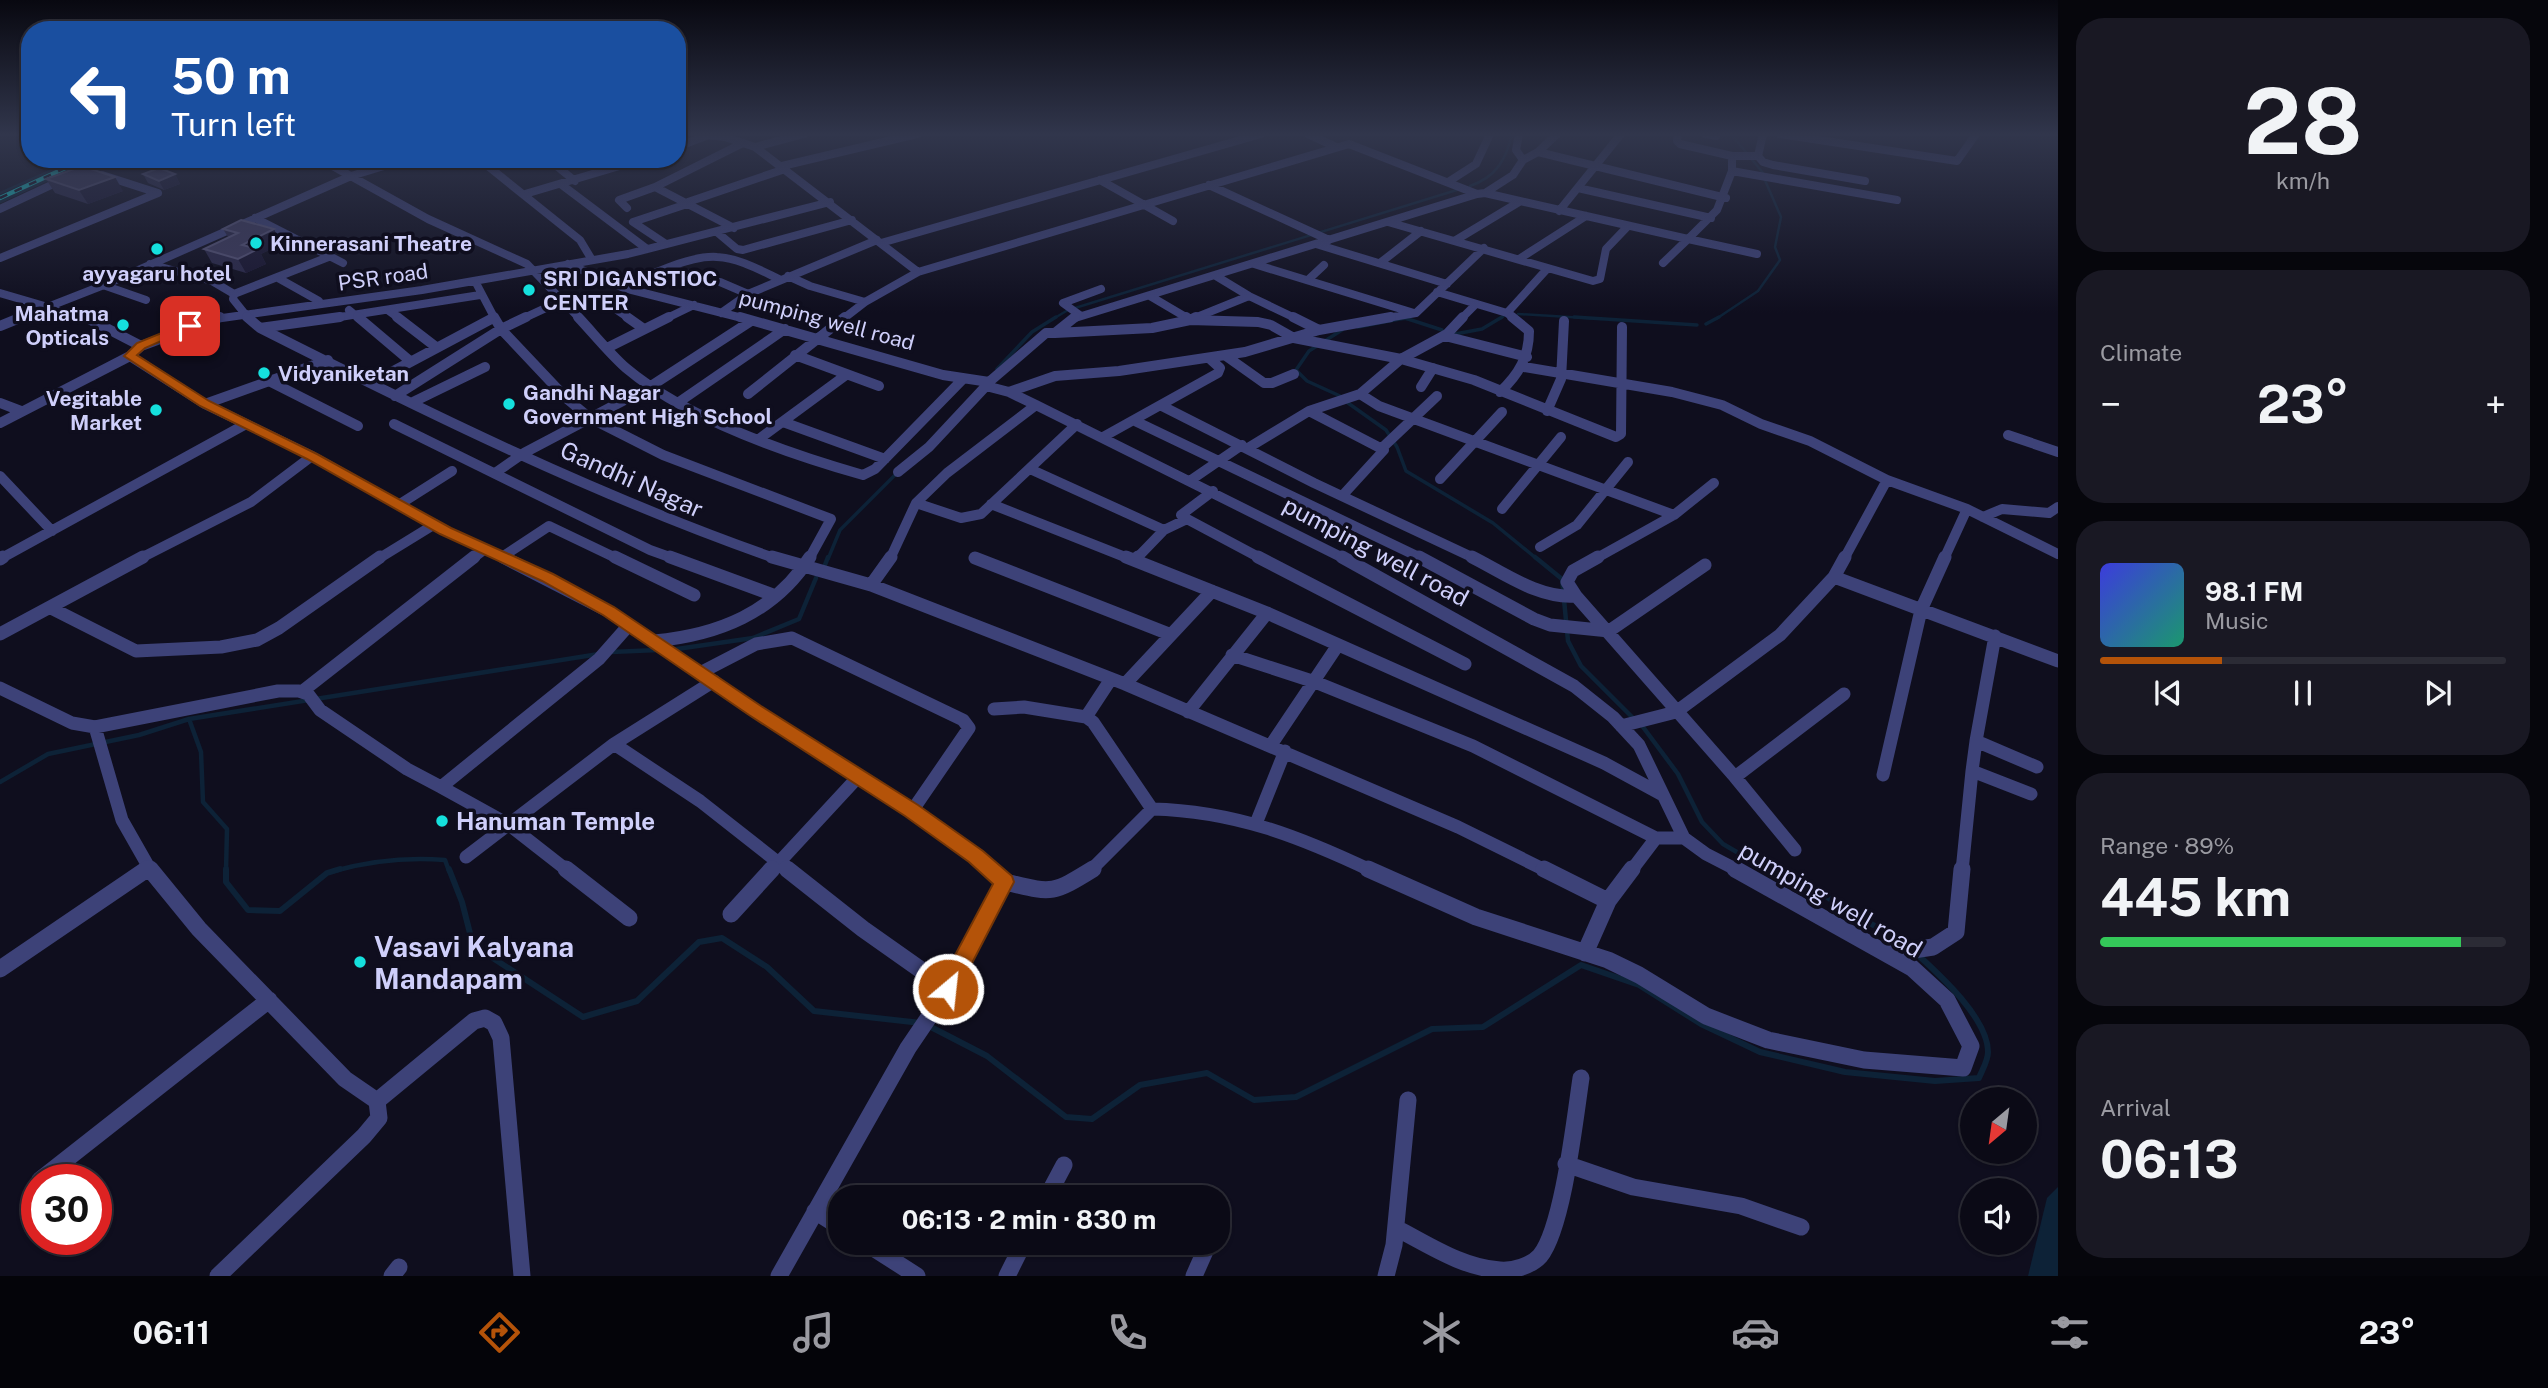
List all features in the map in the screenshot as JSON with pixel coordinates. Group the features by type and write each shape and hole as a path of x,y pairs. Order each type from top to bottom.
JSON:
{"street":[{"path":"0,209 33,194"},
{"path":"0,258 157,194"},
{"path":"0,326 103,285 311,194"},
{"path":"382,194 428,219 517,258 563,300 625,367 651,386 759,439 863,475 869,474 885,459 963,379"},
{"path":"525,194 580,240 592,260"},
{"path":"573,194 647,249"},
{"path":"627,208 619,200 637,194"},
{"path":"669,194 734,228"},
{"path":"666,244 633,222 715,194"},
{"path":"819,194 918,272"},
{"path":"721,313 748,294 783,278 879,241 1051,194"},
{"path":"1123,194 1173,221"},
{"path":"748,394 865,302 918,272 1180,194"},
{"path":"1228,194 1329,240"},
{"path":"1101,289 1063,303 1074,311 1150,296 1473,194"},
{"path":"1484,194 1757,254"},
{"path":"1559,211 1573,194"},
{"path":"1603,194 1711,218"},
{"path":"1709,194 1726,198"},
{"path":"1663,263 1719,211 1727,194"},
{"path":"1856,194 1897,201"},
{"name":"PSR road","path":"0,423 130,356 141,346 190,326 242,313 475,281 531,269 617,256 718,233 830,202"},
{"path":"1456,240 1520,202"},
{"path":"1520,259 1586,216"},
{"path":"255,218 343,263"},
{"path":"718,233 737,249 743,250 852,220"},
{"path":"1388,222 1484,248 1547,269 1597,280 1603,273 1606,249 1629,226"},
{"path":"1380,263 1421,231"},
{"path":"1315,244 1447,284"},
{"path":"1009,392 1055,376 1119,371 1226,356 1319,330 1416,313 1484,248"},
{"path":"150,264 212,281 234,293 331,256"},
{"path":"588,272 617,256"},
{"path":"624,288 640,278 713,256 865,302"},
{"name":"pumping well road","path":"568,264 624,288 819,338 1009,392 1191,480 1351,562 1574,686 1639,745 1684,838 1706,854 1912,968 1947,1000 1971,1046 1963,1068 1882,1064 1762,1041 1705,1015 1653,982 1614,962 1500,926 1441,903 1257,821 1184,807 1152,809"},
{"path":"1253,264 1416,313"},
{"path":"1310,279 1324,265"},
{"path":"671,269 720,282 748,294"},
{"path":"1507,313 1547,269"},
{"path":"1216,276 1249,296 1319,330"},
{"path":"278,278 319,301 319,304"},
{"path":"475,281 480,295 501,329 567,399 590,418 652,450 720,479 831,519 807,569 749,617 723,630 690,639 656,643"},
{"path":"103,285 146,300"},
{"path":"1437,292 1507,313 1529,331 1526,362 1500,392"},
{"path":"0,293 87,318 141,346"},
{"name":"Gandhi Nagar","path":"234,293 233,299 242,313 260,328 395,396 626,501 711,536 807,569 871,586 1125,684 1278,748"},
{"path":"260,328 389,311 480,295"},
{"path":"1150,296 1190,320 1265,323 1294,338 1401,359 1474,380 1618,437 1621,421 1622,327"},
{"path":"898,472 929,447 985,383 1046,333 1176,325 1249,296"},
{"path":"395,396 501,329 563,300"},
{"path":"341,301 351,314 410,361"},
{"path":"608,304 644,330"},
{"path":"607,348 694,305"},
{"path":"1191,480 1216,462 1309,411 1360,394 1401,359 1445,336 1475,305"},
{"path":"389,311 436,347"},
{"path":"1055,333 1073,318 1074,311"},
{"path":"371,383 493,318"},
{"path":"495,473 524,453 651,386 751,321"},
{"path":"1547,411 1557,398 1563,374 1564,321"},
{"path":"679,401 785,329"},
{"path":"1445,336 1563,374 1672,392 1722,405 1761,424 1810,441 1887,480 1967,509 2058,554"},
{"path":"795,355 879,386"},
{"path":"130,356 205,404 312,456 435,524 548,578 629,625 755,711 912,811 976,857 1005,882 1048,892 1067,885 1093,869 1152,809 1093,722 1086,717 1024,707 994,709"},
{"path":"1226,356 1264,383 1272,383 1294,374"},
{"path":"1103,438 1218,373 1220,368 1209,358"},
{"path":"205,404 328,360"},
{"path":"411,403 485,367"},
{"path":"1421,387 1433,368"},
{"path":"759,439 846,375"},
{"path":"267,380 358,426"},
{"path":"1360,394 1380,406 1674,515"},
{"path":"1342,496 1383,453 1389,441 1437,396"},
{"path":"0,404 21,411"},
{"path":"871,586 893,555 916,503 947,473 1037,405"},
{"path":"1161,406 1541,592 1570,596 1609,631 1795,850"},
{"path":"1309,411 1389,441"},
{"path":"1440,479 1502,412"},
{"path":"1135,421 1427,561 1550,625 1609,631 1705,565"},
{"path":"783,422 885,459"},
{"path":"0,559 246,424"},
{"path":"394,424 650,550 776,596"},
{"path":"916,503 961,517 981,513 1077,424"},
{"path":"2008,435 2058,452"},
{"path":"1502,509 1561,437"},
{"path":"0,634 170,542 251,502 312,456"},
{"path":"1540,547 1577,525 1628,462"},
{"path":"1030,469 1164,530"},
{"path":"400,504 452,471"},
{"path":"0,476 52,531"},
{"path":"1621,726 1676,712 1780,635 1834,577 1887,480"},
{"path":"1570,596 1567,582 1573,571 1674,515 1714,483"},
{"path":"1213,491 1181,515 1357,610 1465,664"},
{"path":"991,505 1267,614 1604,764 1661,794"},
{"path":"1983,517 2001,509 2049,513 2058,507"},
{"path":"1883,775 1921,610 1967,509"},
{"path":"1135,560 1164,530 1187,519"},
{"path":"51,608 136,651 221,647 257,640 435,524"},
{"path":"502,557 549,526 694,595"},
{"path":"0,688 72,723 95,727 278,691 308,693 485,549"},
{"path":"975,558 1169,634"},
{"path":"1834,577 2058,661"},
{"path":"1125,684 1212,591"},
{"path":"1188,712 1267,614"},
{"path":"441,787 599,659 614,638 629,625"},
{"path":"1886,954 1929,950 1946,942 1956,932 1972,771 1995,636"},
{"path":"700,673 763,641 775,637 792,638 963,720 969,729 912,811"},
{"path":"1257,821 1278,748 1338,645"},
{"path":"1232,655 1315,682 1473,746 1656,838 1684,838"},
{"path":"1086,717 1111,679"},
{"path":"466,857 614,744 714,681"},
{"path":"308,693 320,710 407,769 508,824 629,918"},
{"path":"1735,777 1844,694"},
{"path":"95,727 122,820 149,868 199,929 345,1079 377,1101 379,1118 364,1136 218,1276"},
{"path":"1976,741 2037,768"},
{"path":"614,744 660,771 901,960 948,989"},
{"path":"1278,748 1458,827 1608,901"},
{"path":"1972,771 2031,794"},
{"path":"731,914 775,863 821,821 858,777"},
{"path":"1586,953 1608,901 1656,838"},
{"path":"0,969 149,868"},
{"path":"782,1274 908,1048 948,989 1005,882"},
{"path":"59,1164 269,1000"},
{"path":"377,1101 474,1021 485,1018 494,1023 501,1038 522,1276"},
{"path":"1396,1228 1465,1261 1498,1270 1521,1268 1541,1255 1556,1222 1581,1078"},
{"path":"1386,1276 1396,1228 1408,1100"},
{"path":"1566,1164 1633,1187 1741,1206 1801,1227"},
{"path":"1053,1185 1064,1165"},
{"path":"815,1211 828,1219"},
{"path":"884,1255 917,1276"},
{"path":"1007,1276 1018,1255"},
{"path":"1194,1276 1203,1255"}],"water":[{"path":"2058,1187 2058,1276 2028,1276 2033,1255 2037,1255 2037,1239 2047,1198"}],"building":[{"path":"241,220 274,229 242,245 258,249 238,259 204,249 238,233 223,229"}],"waterway":[{"path":"0,202 18,194"},
{"path":"1075,308 1445,194"},
{"path":"1719,317 1758,291 1780,260 1775,247 1781,217 1771,194"},
{"path":"1053,319 1068,310"},
{"path":"1518,314 1602,319"},
{"path":"1500,319 1505,315"},
{"path":"997,369 1032,332 1056,317"},
{"path":"1455,334 1482,329 1502,317"},
{"path":"1574,317 1697,325"},
{"path":"1706,324 1719,317"},
{"path":"1358,327 1400,319"},
{"path":"1400,319 1408,319"},
{"path":"1400,319 1408,319"},
{"path":"1408,319 1442,330"},
{"path":"1340,396 1307,381 1296,370 1309,351 1342,330"},
{"path":"1348,403 1386,430 1397,447 1406,471 1493,523 1537,559"},
{"path":"828,559 840,530 897,473"},
{"path":"823,570 828,557"},
{"path":"1535,557 1562,579 1568,641 1581,666 1632,717"},
{"path":"670,650 753,638 799,619 816,578"},
{"path":"611,652 658,650"},
{"path":"189,719 599,654"},
{"path":"0,782 48,754 139,735 189,719"},
{"path":"189,719 201,752 203,802 227,829 226,871"},
{"path":"1643,727 1678,774 1702,822 1723,844 1747,858 1784,871"},
{"path":"334,871 375,862 417,859 445,860 449,871"},
{"path":"226,871 226,882 248,910 280,911 327,873 340,869"},
{"path":"449,869 462,902 473,945 583,1017 637,1001 699,942 722,938 767,967 814,1011 921,1023"},
{"path":"1781,869 1906,945"},
{"path":"929,1026 987,1056 1066,1117 1092,1119 1140,1085 1207,1073 1254,1100 1296,1097 1432,1029 1483,1027 1581,965 1639,985 1701,1024 1760,1052 1845,1072 1935,1081 1979,1078 1988,1052 1980,1026 1962,999 1918,955"}],"railway":[{"path":"0,198 10,194"}],"place":[{"name":"Kinnerasani Theatre","path":"256,243"},
{"name":"ayyagaru hotel","path":"157,249"},
{"name":"SRI DIGANSTIOC CENTER","path":"529,290"},
{"name":"Mahatma Opticals","path":"123,325"},
{"name":"Vidyaniketan","path":"264,373"},
{"name":"Gandhi Nagar Government High School","path":"509,404"},
{"name":"Vegitable Market","path":"156,410"},
{"name":"Hanuman Temple","path":"442,821"},
{"name":"Vasavi Kalyana Mandapam","path":"360,962"}],"route":[{"path":"190,326 141,346 130,356 188,395 312,456 446,531 548,578 608,611 755,711 912,811 976,857 1005,882 948,989"}]}
